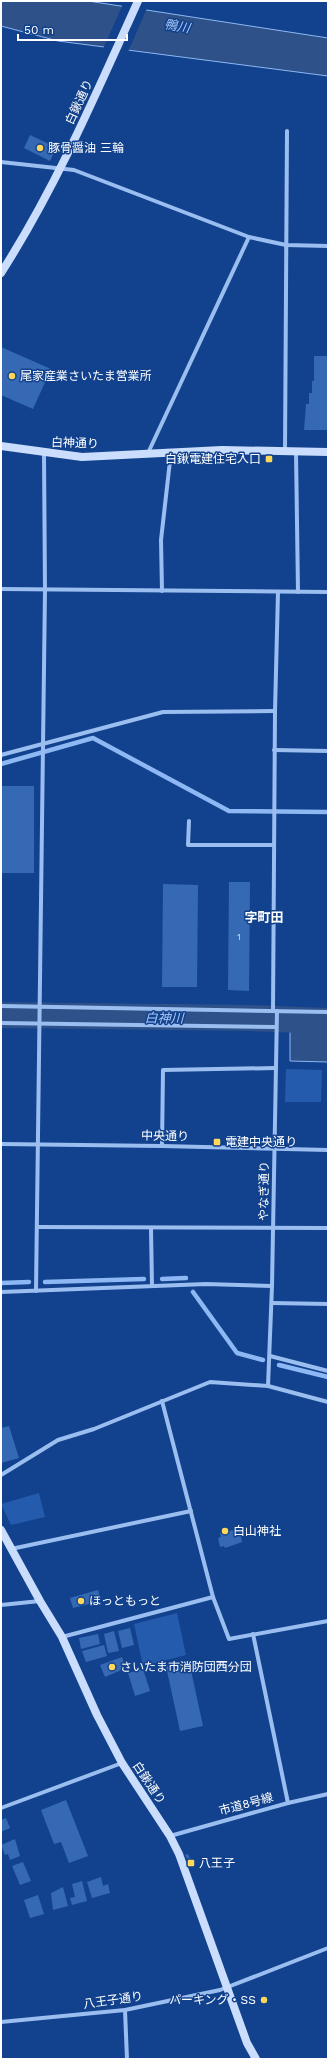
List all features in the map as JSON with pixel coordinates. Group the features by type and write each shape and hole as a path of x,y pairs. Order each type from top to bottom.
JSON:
{"street":[{"name":"白鍬通り","path":"1,273 28,231 62,168 138,1"},
{"path":"285,451 287,131"},
{"path":"1,162 74,170 249,237 286,245 328,246"},
{"path":"148,453 249,237"},
{"name":"白神通り","path":"1,446 44,454 82,457 222,450 328,452"},
{"path":"162,591 161,540 171,452"},
{"path":"296,452 298,592"},
{"path":"36,1291 45,590 44,454"},
{"path":"1,590 328,592"},
{"name":"やなぎ通り","path":"268,1386 272,1303 275,1150 276,1011 274,710 278,592"},
{"path":"1,755 163,712 274,710"},
{"path":"274,750 328,751"},
{"path":"189,821 188,845 274,845"},
{"path":"1,1006 39,1008 328,1012"},
{"path":"1,1022 276,1027"},
{"path":"162,1146 163,1070 276,1068"},
{"name":"中央通り","path":"1,1144 328,1150"},
{"path":"37,1227 151,1229 273,1227 328,1228"},
{"path":"151,1229 152,1286"},
{"path":"1,1292 206,1284 272,1286"},
{"path":"272,1303 328,1304"},
{"path":"270,1356 328,1371"},
{"path":"1,1475 58,1440 94,1429 210,1382 268,1386 328,1402"},
{"path":"162,1401 213,1597 229,1639 328,1621"},
{"path":"11,1549 191,1511"},
{"name":"白鍬通り","path":"1,1530 40,1601 62,1637 97,1715 122,1764 170,1836 187,1872 247,2043 256,2059"},
{"path":"62,1637 213,1597"},
{"path":"1,1605 40,1601"},
{"path":"253,1634 288,1803"},
{"path":"1,1808 122,1764"},
{"name":"市道8号線","path":"170,1836 288,1803 328,1794"},
{"name":"八王子通り","path":"1,2022 125,2010 227,1988 328,1948"},
{"path":"125,2010 127,2059"}],"shaded area":[{"path":"286,1069 322,1070 321,1102 285,1102"},
{"path":"39,1493 45,1517 11,1525 1,1504"},
{"path":"177,1613 186,1655 143,1666 134,1624"}],"water":[{"name":"鴨川","path":"1,1 88,1 328,38 328,76 58,41 1,26"},
{"path":"290,1031 328,1032 328,1062 290,1061"}],"pier":[{"path":"123,4 147,8 128,52 103,49"}],"building":[{"path":"30,135 49,144 47,148 55,151 50,161 24,148"},
{"path":"1,347 51,369 33,409 1,395"},
{"path":"314,356 328,356 328,430 304,430 306,404 309,404 309,393 312,393 312,381 314,381"},
{"path":"1,786 34,786 34,873 1,873"},
{"path":"229,882 250,882 249,991 228,990"},
{"path":"163,884 198,885 197,987 162,987"},
{"path":"9,1426 19,1458 1,1463 1,1428"},
{"path":"234,1530 235,1532 240,1531 242,1542 225,1548 224,1546 220,1547 218,1538 221,1537 220,1533"},
{"path":"98,1590 101,1601 73,1608 70,1598"},
{"path":"130,1628 134,1645 122,1648 118,1631"},
{"path":"114,1631 119,1651 108,1653 104,1634"},
{"path":"98,1634 100,1644 81,1649 79,1638"},
{"path":"104,1645 107,1656 86,1662 82,1651"},
{"path":"122,1657 126,1668 105,1677 100,1665"},
{"path":"189,1661 203,1726 180,1731 166,1666"},
{"path":"143,1669 150,1691 135,1696 128,1673"},
{"path":"66,1800 88,1856 69,1863 61,1842 54,1844 41,1810"},
{"path":"6,1818 10,1828 1,1832 1,1820"},
{"path":"15,1839 20,1856 10,1860 8,1854 5,1855 1,1845"},
{"path":"188,1854 192,1863 190,1864 185,1855"},
{"path":"23,1862 31,1881 20,1885 12,1866"},
{"path":"101,1877 103,1886 108,1884 110,1893 92,1898 87,1882"},
{"path":"82,1881 87,1901 72,1905 70,1898 75,1897 72,1884"},
{"path":"63,1887 68,1906 53,1910 51,1893"},
{"path":"38,1895 44,1914 30,1918 24,1900"}],"waterway":[{"path":"1,764 93,738 229,811 328,812"},
{"name":"白神川","path":"1,1015 251,1018 328,1021"},
{"path":"162,1279 186,1278"},
{"path":"45,1282 144,1279"},
{"path":"1,1283 29,1282"},
{"path":"193,1292 237,1353 263,1360"},
{"path":"279,1365 328,1377"}],"place":[{"name":"豚骨醤油 三輪","path":"40,148"},
{"name":"尾家産業さいたま営業所","path":"12,376"},
{"name":"白鍬電建住宅入口","path":"269,459"},
{"name":"電建中央通り","path":"217,1142"},
{"name":"白山神社","path":"225,1531"},
{"name":"ほっともっと","path":"81,1601"},
{"name":"さいたま市消防団西分団","path":"112,1667"},
{"name":"八王子","path":"191,1863"},
{"name":"パーキング・SS","path":"264,2000"}],"district":[{"name":"字町田","path":"264,917"}]}
